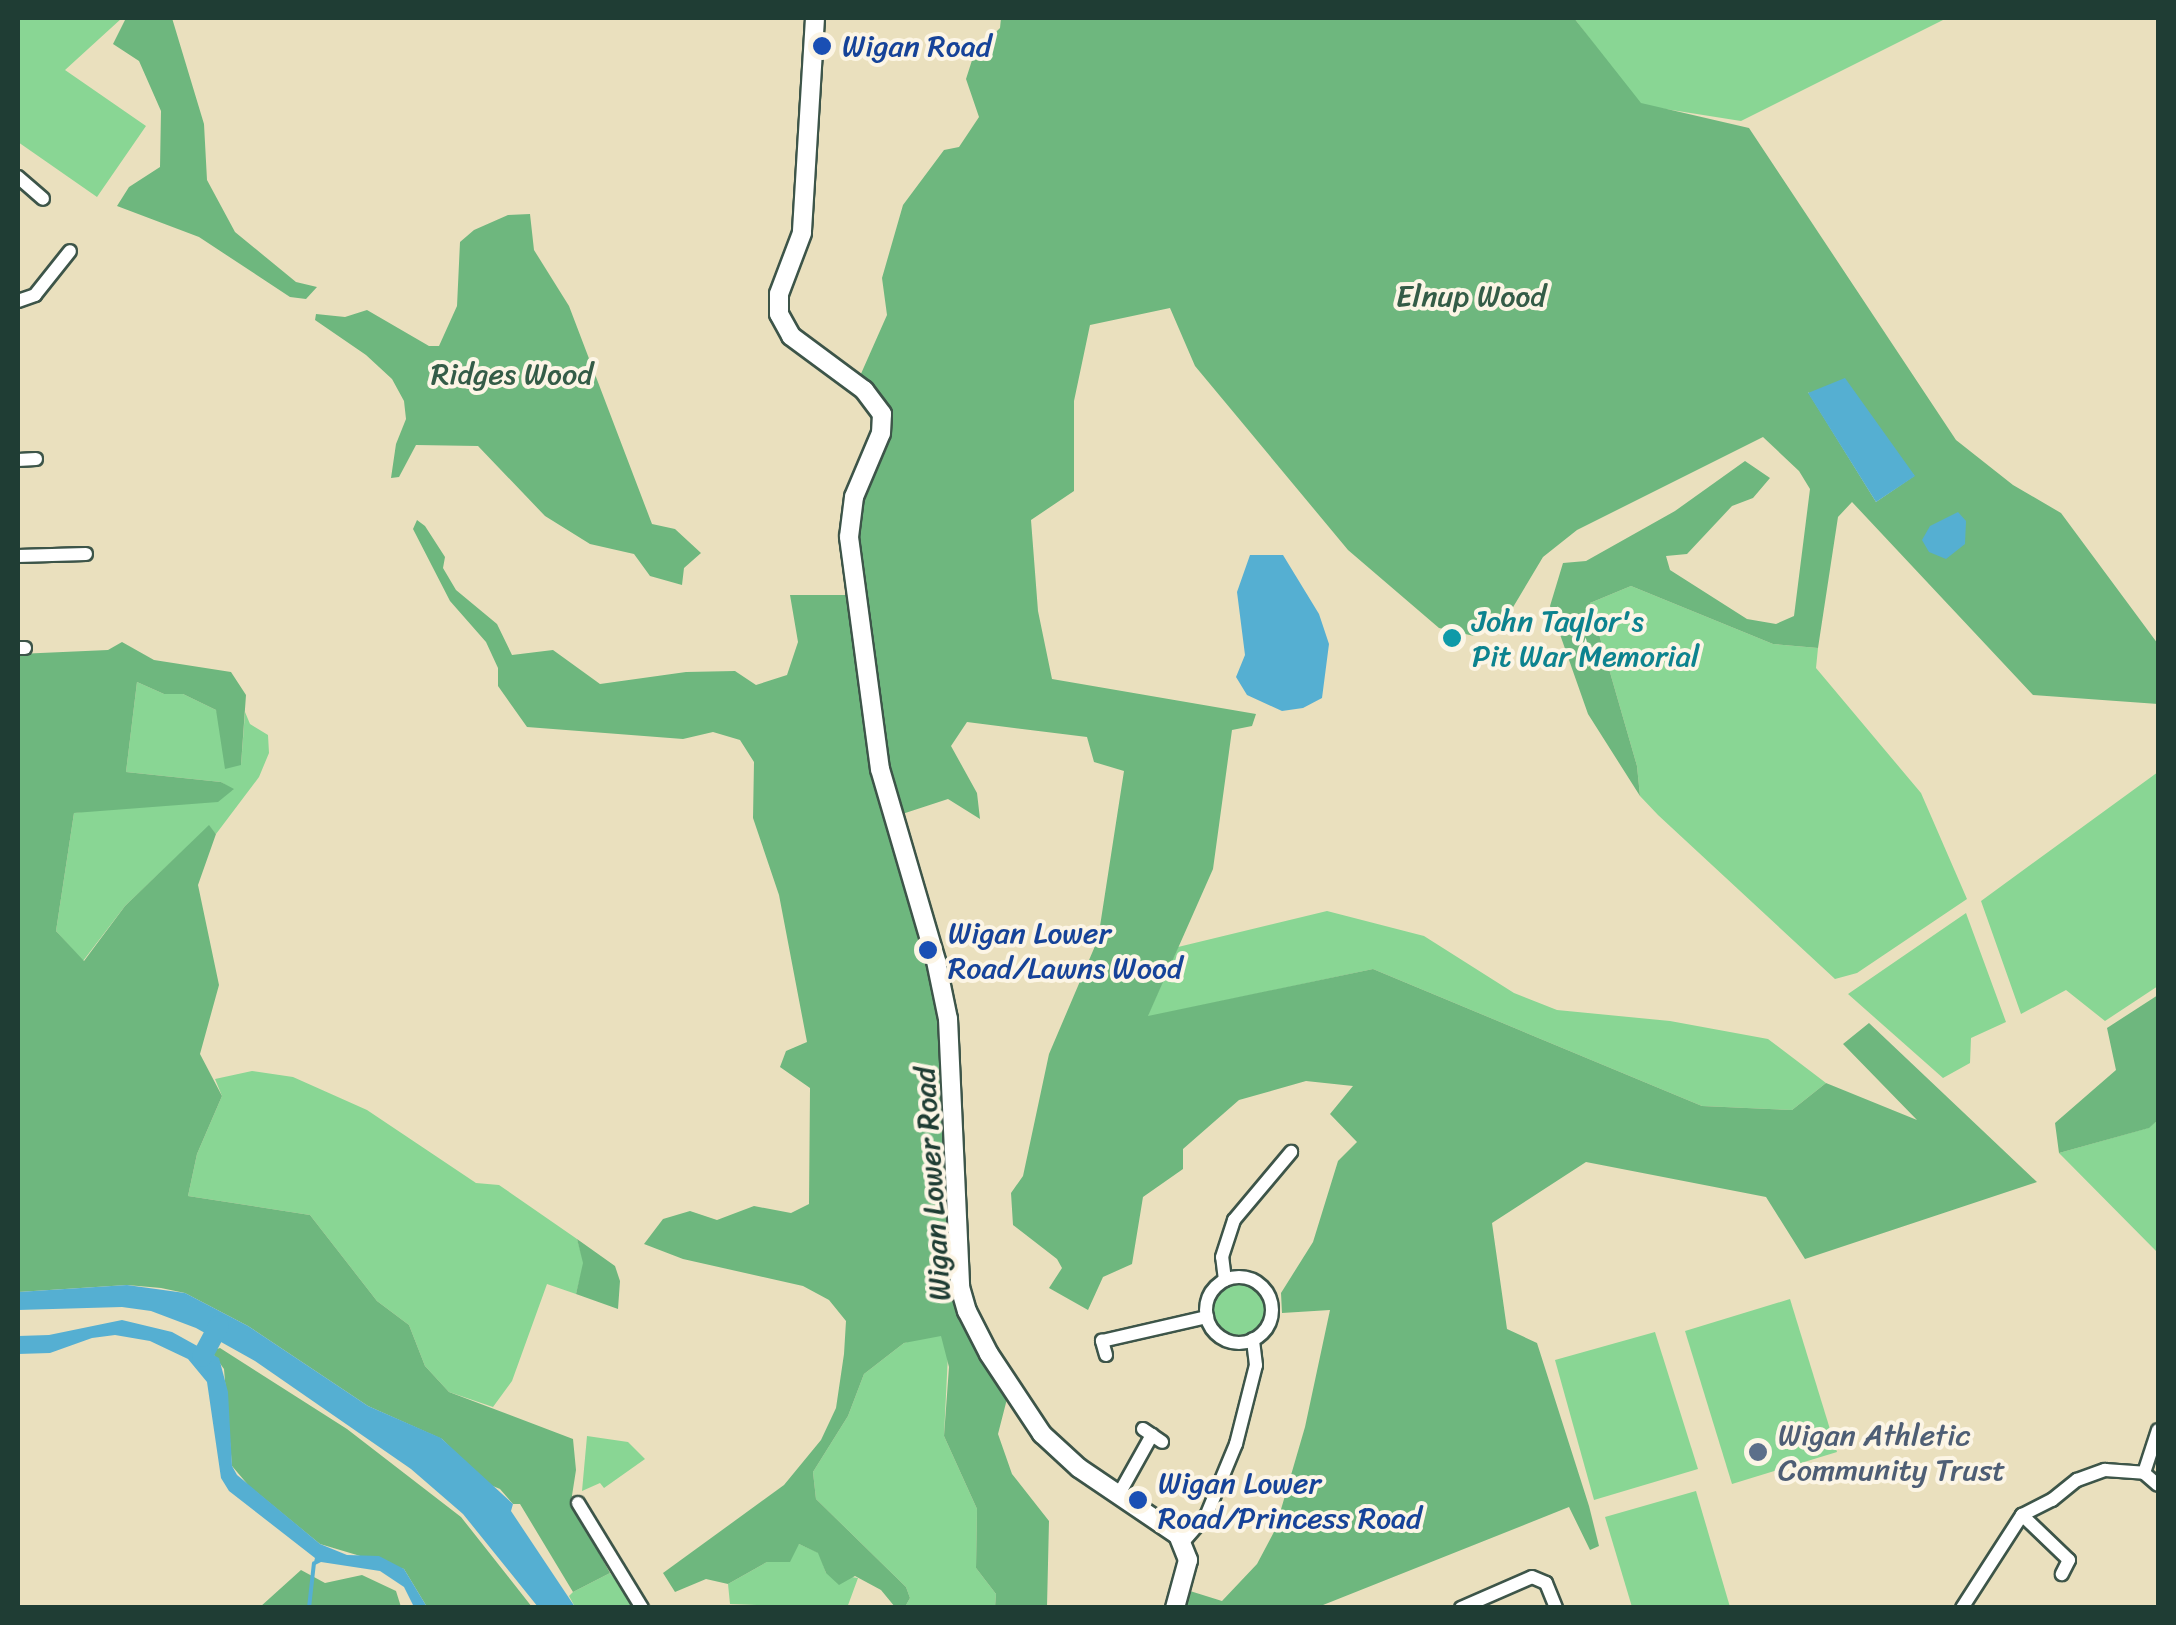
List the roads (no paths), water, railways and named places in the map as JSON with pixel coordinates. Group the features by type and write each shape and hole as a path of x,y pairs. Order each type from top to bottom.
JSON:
{"main road":[{"name":"Wigan Lower Road","path":"815,18 802,233 778,304 781,322 791,336 864,390 882,414 881,433 854,497 848,537 885,791 936,960 948,1019 958,1253 967,1312 1020,1404 1042,1434 1079,1468 1164,1521 1183,1542"},
{"path":"1175,1608 1188,1569 1183,1542"}],"street":[{"path":"18,177 43,199"},
{"path":"18,301 36,295 70,251"},
{"path":"18,460 36,458"},
{"path":"18,556 86,554"},
{"path":"1226,1280 1222,1258 1234,1220 1291,1152"},
{"path":"1226,1280 1254,1281 1268,1295 1268,1325 1253,1340 1224,1340 1207,1317 1212,1291 1226,1280"},
{"path":"1106,1355 1102,1341 1207,1317"},
{"path":"1183,1542 1207,1514 1236,1444 1256,1365 1253,1340"},
{"path":"2144,1473 2158,1430"},
{"path":"1119,1494 1153,1435"},
{"path":"1962,1608 2022,1515 2052,1500 2077,1480 2104,1470 2144,1473 2158,1485"},
{"path":"578,1503 642,1608"},
{"path":"2022,1515 2076,1559 2062,1574"},
{"path":"1465,1606 1536,1577 1546,1582 1556,1608"},
{"path":"1465,1606 1484,1608"}],"water":[{"path":"1845,378 1915,476 1876,502 1808,393"},
{"path":"1958,512 1966,521 1965,544 1946,559 1929,552 1922,540 1930,526"},
{"path":"1250,555 1283,555 1319,614 1329,644 1322,698 1303,708 1282,711 1247,695 1236,677 1245,655 1237,592"},
{"path":"127,1285 185,1293 248,1326 368,1406 441,1438 513,1504 511,1511 575,1607 538,1607 463,1514 411,1469 255,1361 196,1328 151,1311 122,1307 18,1310 18,1292"},
{"path":"122,1320 172,1332 219,1358 228,1392 232,1466 237,1475 320,1544 347,1555 379,1556 404,1569 427,1607 414,1607 404,1587 380,1571 321,1562 313,1566 315,1558 229,1491 221,1478 207,1382 188,1359 150,1341 115,1335 92,1338 50,1353 18,1354 18,1336 49,1335"}],"waterway":[{"path":"202,1357 219,1325"},
{"path":"309,1608 314,1563"}],"place":[{"name":"Wigan Road","path":"822,46"},
{"name":"John Taylor's Pit War Memorial","path":"1452,638"},
{"name":"Wigan Lower Road/Lawns Wood","path":"928,950"},
{"name":"Wigan Athletic Community Trust","path":"1758,1452"},
{"name":"Wigan Lower Road/Princess Road","path":"1138,1500"}],"park label":[{"name":"Elnup Wood","path":"1471,296"},
{"name":"Ridges Wood","path":"512,374"}]}
